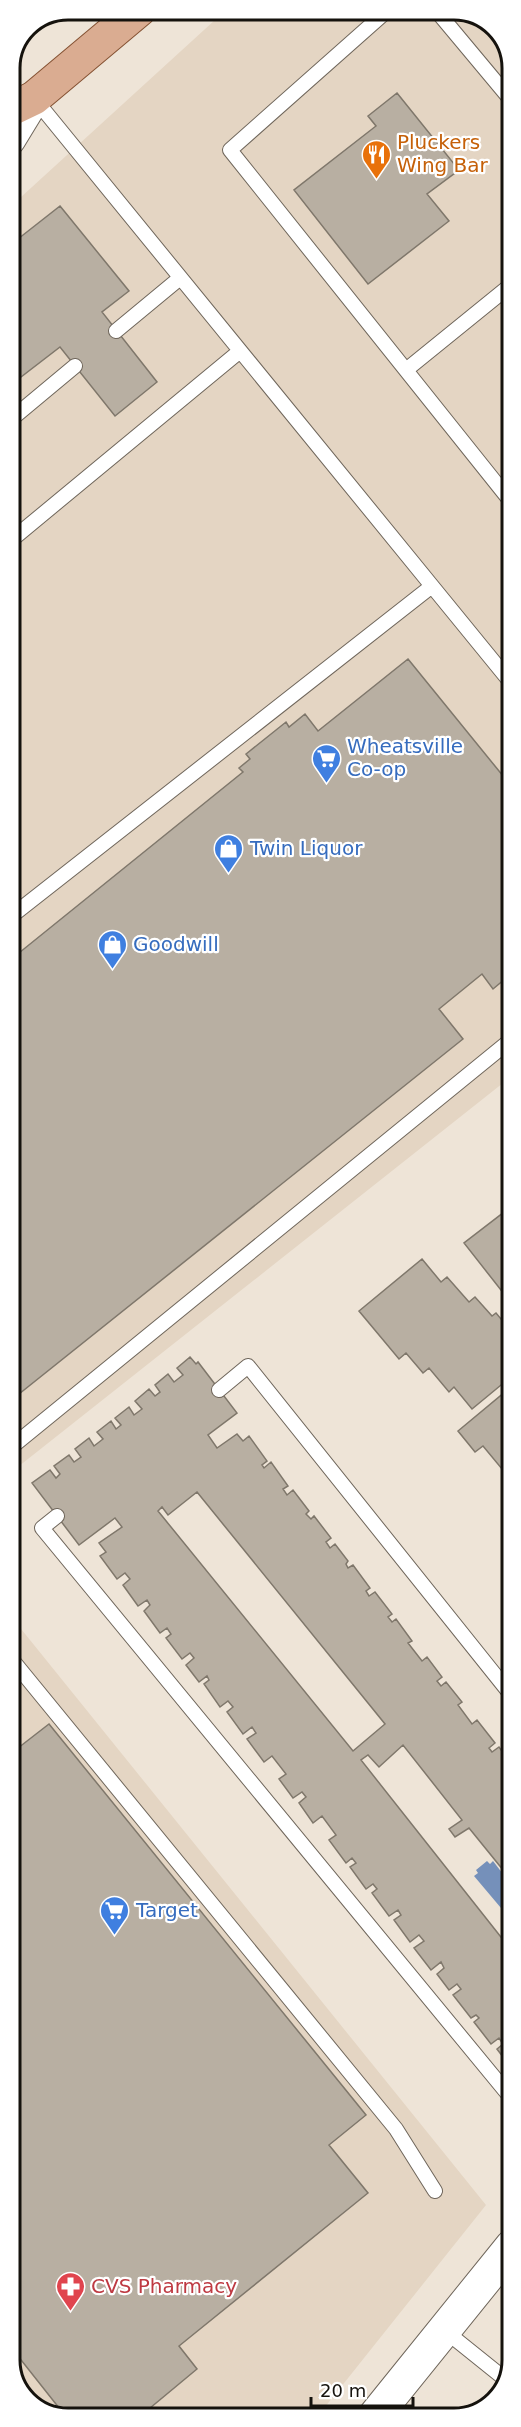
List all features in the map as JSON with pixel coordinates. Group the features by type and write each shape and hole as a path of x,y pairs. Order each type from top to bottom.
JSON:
{"main road":[{"path":"22,104 126,20"}],"street":[{"path":"382,2407 502,2258"}],"lane":[{"path":"377,20 230,150 501,489"},
{"path":"444,20 501,87"},
{"path":"22,104 180,278 501,671"},
{"path":"116,331 180,278"},
{"path":"406,370 501,293"},
{"path":"20,533 240,351"},
{"path":"20,412 75,366"},
{"path":"20,909 432,586"},
{"path":"20,1440 501,1048"},
{"path":"219,1390 248,1366 502,1683"},
{"path":"57,1516 42,1528 502,2086"},
{"path":"20,1669 396,2128 435,2191"},
{"path":"444,2330 499,2374"}],"shaded area":[{"path":"215,20 463,20 485,31 497,46 500,55 501,1084 20,1465 20,198"},
{"name":"Target","path":"20,1628 486,2205 325,2407 58,2407 49,2404 29,2389 20,2366"}],"water":[{"path":"487,1861 490,1864 493,1861 502,1873 501,1908 474,1876 478,1873 476,1870"}],"building":[{"name":"Pluckers Wing Bar","path":"397,93 459,170 427,194 449,221 368,284 294,190 376,126 368,116"},
{"path":"60,206 129,291 102,312 157,382 115,416 60,347 20,376 20,237"},
{"path":"408,659 501,774 501,982 493,989 482,974 439,1009 463,1039 20,1393 20,952 243,772 239,768 250,759 246,754 286,722 289,727 305,714 318,731"},
{"path":"502,1214 502,1291 464,1243"},
{"path":"422,1259 441,1282 447,1277 469,1302 475,1297 492,1316 496,1313 502,1320 502,1385 472,1409 454,1387 449,1392 429,1368 423,1373 406,1353 399,1359 359,1311"},
{"path":"190,1357 196,1364 198,1362 237,1413 208,1435 217,1448 237,1434 243,1441 249,1436 267,1461 262,1465 264,1468 271,1462 288,1486 283,1489 287,1495 293,1490 309,1511 306,1514 311,1519 314,1516 331,1538 326,1542 330,1548 335,1544 348,1561 346,1564 348,1568 353,1565 370,1588 366,1591 369,1596 375,1592 392,1614 388,1617 392,1622 396,1619 412,1641 408,1643 422,1661 427,1657 442,1677 437,1681 441,1686 446,1682 462,1702 458,1705 472,1724 477,1720 495,1743 489,1748 492,1752 499,1747 502,1751 502,1868 469,1828 455,1837 449,1829 462,1820 403,1745 379,1767 368,1755 361,1760 502,1938 502,2042 499,2038 491,2044 474,2022 479,2018 476,2015 471,2018 453,1995 461,1989 457,1984 449,1990 437,1974 444,1968 441,1962 431,1970 414,1948 424,1941 419,1935 410,1942 394,1920 401,1915 398,1910 389,1916 372,1893 377,1889 373,1884 366,1889 350,1867 356,1863 352,1858 346,1863 329,1840 336,1835 322,1816 313,1823 299,1803 306,1797 302,1792 293,1798 279,1779 286,1774 272,1756 264,1762 247,1739 256,1733 252,1727 243,1734 227,1712 233,1707 228,1701 220,1707 204,1684 209,1680 207,1676 199,1682 186,1665 194,1658 190,1653 182,1659 166,1638 171,1634 167,1628 160,1633 144,1611 150,1605 147,1600 138,1606 123,1585 130,1579 125,1573 117,1579 100,1556 106,1552 99,1543 122,1527 115,1518 79,1545 32,1483 50,1470 56,1478 60,1474 54,1466 69,1455 74,1462 81,1457 75,1449 89,1438 94,1446 103,1439 97,1432 111,1421 116,1429 121,1425 115,1418 129,1407 134,1415 142,1409 135,1401 149,1389 155,1396 160,1392 155,1385 168,1374 174,1382 183,1375 177,1368","holes":["197,1492 385,1724 353,1751 158,1511 162,1507 168,1515"]},
{"path":"502,1395 502,1469 483,1446 475,1452 458,1431"},
{"name":"Target","path":"49,1724 366,2115 329,2145 368,2193 179,2346 197,2369 151,2407 58,2407 20,2359 20,1746"},
{"path":"502,2045 502,2055 497,2049"}],"place":[{"name":"Pluckers Wing Bar","path":"376,180"},
{"name":"Wheatsville Co-op","path":"326,784"},
{"name":"Twin Liquor","path":"229,874"},
{"name":"Goodwill","path":"112,970"},
{"name":"Target","path":"115,1936"},
{"name":"CVS Pharmacy","path":"70,2312"}]}
